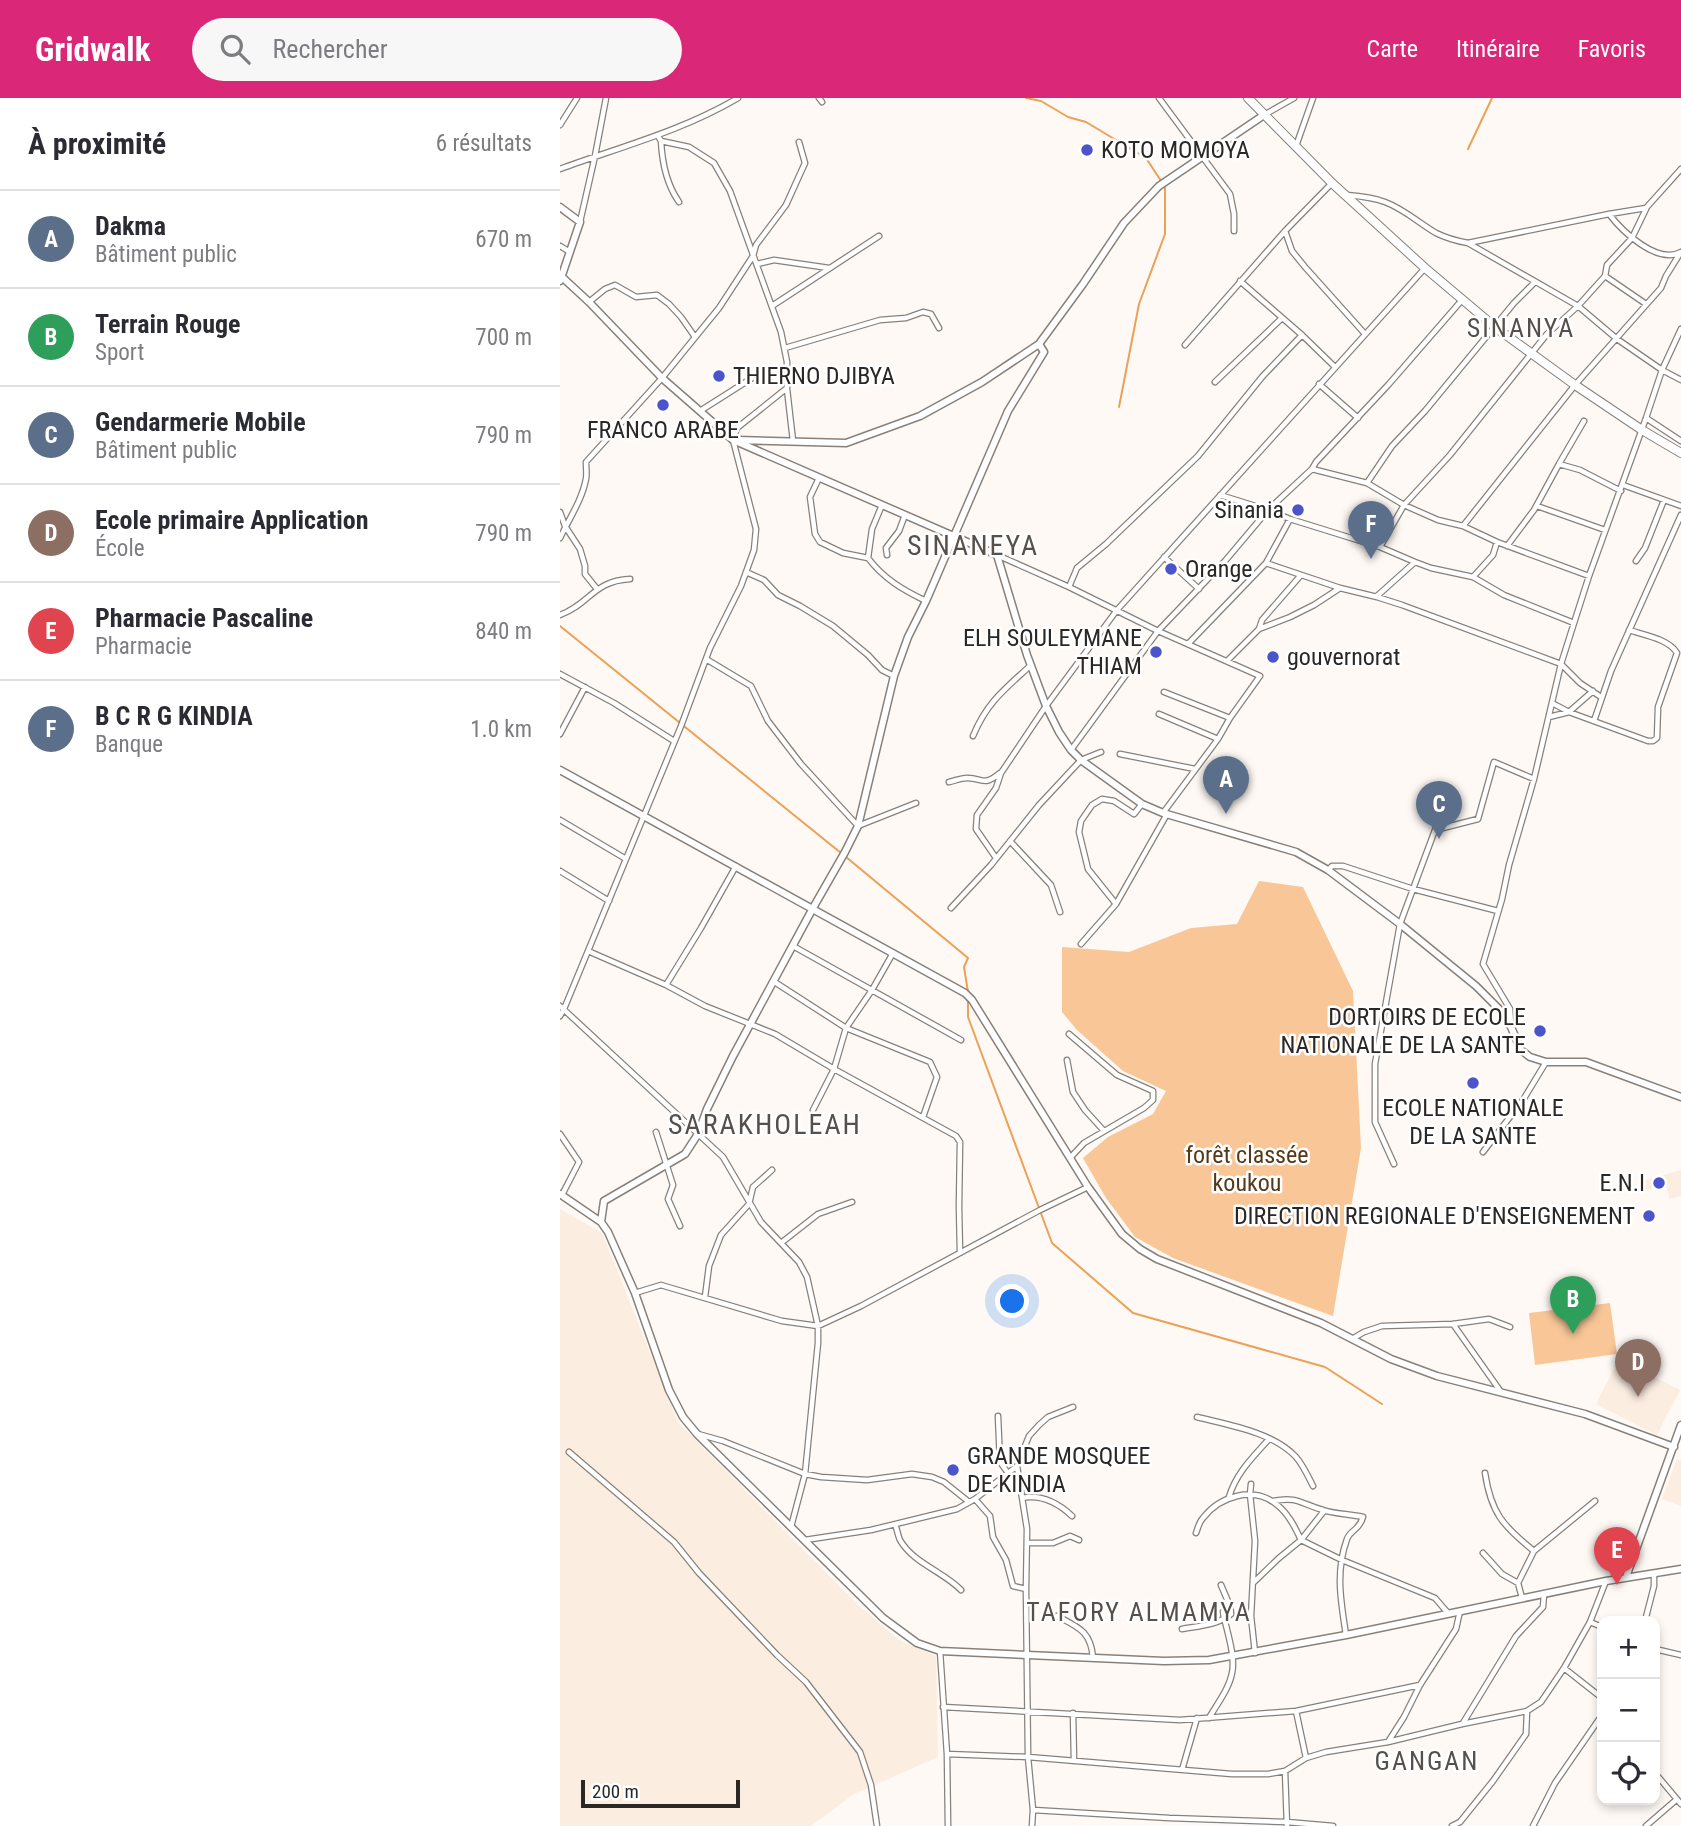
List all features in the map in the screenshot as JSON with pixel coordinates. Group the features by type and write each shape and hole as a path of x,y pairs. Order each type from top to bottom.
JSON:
{"highway":[{"path":"1249,98 1332,183 1424,268 1495,327 1575,385 1681,453"}],"street":[{"path":"560,125 577,98"},
{"path":"606,98 596,156 580,222 561,279 589,302 662,378 699,412 733,440 998,555 1260,676 1165,814 1116,904 1082,944"},
{"path":"560,169 660,138 738,98"},
{"path":"1159,98 1230,194 1234,231"},
{"path":"733,440 846,443 920,416 982,382 1039,344 1124,223 1162,183 1294,98"},
{"path":"1296,146 1313,98"},
{"path":"660,138 671,191 679,202"},
{"path":"660,138 690,147 714,163 730,191 782,332 793,441"},
{"path":"560,538 575,512 586,479 586,462 662,378 719,308 753,256 756,245 786,205 805,163 799,142"},
{"path":"1380,547 1404,505 1450,455 1547,334 1578,306 1605,276 1607,265 1632,238 1646,208 1681,169"},
{"path":"1185,345 1285,231 1332,183"},
{"path":"1346,195 1370,197 1388,203 1436,233 1468,243 1578,306 1617,340 1661,370 1681,380"},
{"path":"560,207 580,222"},
{"path":"1468,243 1646,208"},
{"path":"1609,214 1620,228 1642,246 1668,256 1680,253"},
{"path":"1285,231 1298,259 1365,334"},
{"path":"772,306 879,236"},
{"path":"560,246 571,253"},
{"path":"1463,526 1575,385 1661,288 1680,253"},
{"path":"757,264 774,260 829,268"},
{"path":"996,858 976,829 978,815 996,788 1001,773 1046,706 1117,610 1424,268"},
{"path":"1605,276 1646,304"},
{"path":"1240,281 1335,367"},
{"path":"1367,483 1392,446 1535,282"},
{"path":"589,302 615,285 636,297 657,295 681,317 695,337"},
{"path":"1072,750 1158,631 1268,510 1312,469 1463,299"},
{"path":"785,348 880,320 906,318 923,312 931,314 939,328"},
{"path":"1215,382 1282,318"},
{"path":"1511,1027 1510,1009 1483,964 1534,779 1561,664 1661,370 1681,329"},
{"path":"1069,587 1077,568 1107,544 1198,456 1262,377 1302,335"},
{"path":"601,1222 604,1201 685,1154 698,1134 707,1110 750,1024 844,855 858,826 894,676 908,637 1008,411 1044,352 1039,344"},
{"path":"699,412 760,373"},
{"path":"1319,384 1357,418"},
{"path":"560,1016 610,901 706,659 741,586 754,550 756,529 733,440 737,428 787,388"},
{"path":"1646,418 1681,440"},
{"path":"1507,546 1537,506 1584,421"},
{"path":"1559,464 1622,488 1681,506"},
{"path":"1312,469 1367,483 1404,505 1438,520 1463,526 1507,546 1589,576"},
{"path":"819,478 810,497 815,534 820,542 843,554 868,558 879,572 907,592 926,601"},
{"path":"1220,495 1380,547 1431,568 1473,577 1504,595 1574,623"},
{"path":"1636,561 1645,548 1664,500"},
{"path":"868,558 872,529 882,505"},
{"path":"1537,506 1605,530"},
{"path":"560,512 565,526 580,549 585,574 597,589"},
{"path":"1594,721 1601,696 1681,514"},
{"path":"887,555 887,548 899,531 905,515"},
{"path":"1188,644 1266,563 1290,519"},
{"path":"1473,577 1493,555 1497,542"},
{"path":"998,555 1046,706 1059,732 1082,760 1142,804 1165,814 1296,852 1328,870 1476,986 1499,1009 1511,1027 1521,1051 1530,1057 1546,1062 1586,1062 1681,1097"},
{"path":"1164,557 1199,589"},
{"path":"1377,597 1415,562"},
{"path":"1266,563 1340,588 1377,597 1561,664 1580,683 1601,696"},
{"path":"746,572 764,580 778,596 833,626 882,670 894,676"},
{"path":"1259,629 1262,620 1301,575"},
{"path":"560,615 610,582 630,579"},
{"path":"1227,661 1259,629 1314,605 1340,588"},
{"path":"1552,703 1569,712 1648,741 1657,738 1658,707 1677,653 1666,643 1629,630"},
{"path":"706,659 751,686 768,721 801,764 858,826"},
{"path":"973,736 992,701 1031,665"},
{"path":"560,674 614,703 674,741"},
{"path":"560,734 585,687"},
{"path":"1549,717 1569,712 1593,691"},
{"path":"1164,692 1230,718"},
{"path":"1159,714 1218,739"},
{"path":"951,908 1039,805 1082,760 1101,752"},
{"path":"1120,754 1195,769"},
{"path":"1394,1164 1375,1122 1375,1063 1400,924 1435,830 1478,819 1493,762 1534,779"},
{"path":"560,770 965,993 972,1000 1088,1187 1122,1234 1140,1249 1157,1259 1321,1324 1391,1359 1437,1376 1585,1414 1678,1448"},
{"path":"949,782 968,778 983,782 1001,773"},
{"path":"1116,904 1088,869 1079,832 1081,821 1092,805 1102,799 1114,801 1134,814 1142,804"},
{"path":"858,826 916,803"},
{"path":"560,820 626,859"},
{"path":"1010,841 1051,885 1060,912"},
{"path":"666,985 736,866"},
{"path":"1328,870 1332,866 1343,866 1413,889 1498,911"},
{"path":"560,871 610,901"},
{"path":"793,946 961,1040"},
{"path":"589,951 666,985 705,1006 775,1034 956,1136 960,1142 960,1253"},
{"path":"813,1110 834,1069 846,1028 872,990 893,952"},
{"path":"773,981 846,1028 930,1062 937,1077 923,1118"},
{"path":"562,1008 723,1157 761,1222 799,1262 807,1277 818,1326 805,1474 791,1527"},
{"path":"1069,1034 1117,1075 1153,1091 1153,1100 1144,1108 1084,1143 1070,1158"},
{"path":"1066,1060 1073,1092 1104,1131"},
{"path":"1483,1152 1523,1100 1546,1062"},
{"path":"656,1132 673,1185 668,1199 680,1226"},
{"path":"560,1134 579,1162 561,1195 601,1222 614,1243 635,1293 669,1390 683,1417 883,1618 917,1643 940,1651 1164,1661 1209,1660 1346,1635 1626,1577 1681,1569"},
{"path":"705,1297 709,1266 721,1235 749,1204 753,1187 772,1170"},
{"path":"635,1293 661,1285 782,1321 818,1326 1088,1187"},
{"path":"781,1243 818,1213 852,1202"},
{"path":"1352,1339 1382,1326 1453,1324 1489,1319 1510,1327"},
{"path":"1453,1324 1501,1393"},
{"path":"805,1540 871,1530 957,1509 1017,1466 1029,1436 1048,1417 1073,1407"},
{"path":"998,1416 1000,1462 1008,1473"},
{"path":"1197,1417 1245,1429 1269,1439 1297,1458 1314,1486"},
{"path":"1626,1577 1678,1448 1681,1425"},
{"path":"697,1434 723,1441 805,1474 867,1480 912,1474 944,1482 972,1500 990,1516 993,1537 1006,1560 1013,1586 1026,1589"},
{"path":"1229,1498 1233,1483 1269,1439"},
{"path":"569,1452 674,1542 699,1573 806,1682 860,1752 870,1785 877,1826"},
{"path":"1017,1466 1027,1529 1028,1757 1032,1826"},
{"path":"1485,1473 1487,1489 1500,1520 1534,1551"},
{"path":"1251,1484 1255,1541 1251,1616 1255,1653"},
{"path":"1196,1533 1203,1517 1229,1498 1250,1494 1266,1497 1279,1505 1291,1520 1301,1540 1435,1598 1448,1613"},
{"path":"1022,1498 1037,1496 1059,1505 1072,1516"},
{"path":"1273,1501 1300,1500 1324,1511 1363,1517 1360,1526 1348,1538 1342,1560 1339,1591 1346,1635"},
{"path":"1522,1598 1518,1583 1534,1551 1595,1501"},
{"path":"1252,1583 1301,1540 1324,1511"},
{"path":"895,1524 899,1539 909,1551 961,1590"},
{"path":"1027,1543 1053,1542 1070,1536 1079,1540"},
{"path":"1483,1553 1503,1574 1518,1583"},
{"path":"1646,1616 1654,1586 1654,1573"},
{"path":"947,1754 1028,1757 1232,1774 1268,1774 1285,1770 1306,1758 1326,1752 1388,1742 1527,1711 1541,1702 1564,1668 1590,1622 1606,1581"},
{"path":"1182,1629 1224,1620 1231,1614 1220,1585"},
{"path":"1462,1724 1516,1636 1542,1607 1544,1594"},
{"path":"1388,1742 1456,1629 1460,1611"},
{"path":"1209,1718 1233,1671 1223,1612"},
{"path":"1057,1616 1083,1630 1092,1646 1093,1658"},
{"path":"1590,1622 1597,1626"},
{"path":"1660,1649 1681,1655"},
{"path":"940,1651 947,1754 948,1826"},
{"path":"1564,1668 1597,1694"},
{"path":"943,1707 1180,1720 1296,1711 1420,1685"},
{"path":"1296,1711 1306,1758"},
{"path":"1452,1826 1460,1822 1493,1781 1525,1734 1527,1711"},
{"path":"1073,1713 1074,1761"},
{"path":"1182,1770 1197,1718"},
{"path":"1533,1826 1555,1783 1597,1722"},
{"path":"1285,1770 1287,1824"},
{"path":"1646,1826 1679,1802 1660,1779"},
{"path":"1033,1810 1333,1826"}],"shaded area":[{"name":"E.N.I","path":"1681,1170 1681,1196 1670,1199 1666,1185 1640,1191 1638,1182"},
{"path":"560,1209 602,1233 678,1422 859,1606 899,1640 936,1656 938,1757 854,1794 811,1826 560,1826"},
{"path":"1619,1359 1680,1390 1657,1435 1596,1404"},
{"path":"1677,1459 1681,1460 1681,1506 1662,1499"}],"green space":[{"name":"forêt classée koukou","path":"1259,881 1303,887 1353,991 1361,1148 1333,1316 1173,1258 1135,1237 1106,1198 1083,1158 1108,1137 1153,1114 1166,1091 1123,1071 1077,1030 1062,1012 1062,947 1129,952 1191,928 1237,924"},
{"path":"1610,1303 1617,1354 1535,1365 1529,1313"}],"waterway":[{"path":"1026,98 1041,101 1068,117 1086,122 1146,158 1165,187 1165,234 1139,304 1119,407"},
{"path":"1468,149 1492,98"},
{"path":"560,626 841,853"},
{"path":"846,857 968,958 964,967 968,992"},
{"path":"968,1001 968,1017 1052,1243 1133,1313 1325,1367 1382,1404"}],"place":[{"name":"KOTO MOMOYA","path":"1087,150"},
{"name":"THIERNO DJIBYA","path":"719,376"},
{"name":"FRANCO ARABE","path":"663,405"},
{"name":"Sinania","path":"1298,510"},
{"name":"B C R G KINDIA","path":"1371,559"},
{"name":"Orange","path":"1171,569"},
{"name":"ELH SOULEYMANE THIAM","path":"1156,652"},
{"name":"gouvernorat","path":"1273,657"},
{"name":"Dakma","path":"1226,814"},
{"name":"Gendarmerie Mobile","path":"1439,839"},
{"name":"DORTOIRS DE ECOLE NATIONALE DE LA SANTE","path":"1540,1031"},
{"name":"ECOLE NATIONALE DE LA SANTE","path":"1473,1083"},
{"name":"E.N.I","path":"1659,1183"},
{"name":"DIRECTION REGIONALE D'ENSEIGNEMENT","path":"1649,1216"},
{"name":"Terrain Rouge","path":"1573,1334"},
{"name":"Ecole primaire Application","path":"1638,1397"},
{"name":"GRANDE MOSQUEE DE KINDIA","path":"953,1470"},
{"name":"Pharmacie Pascaline","path":"1617,1585"}],"district":[{"name":"SINANYA","path":"1521,328"},
{"name":"SINANEYA","path":"973,545"},
{"name":"SARAKHOLEAH","path":"765,1124"},
{"name":"TAFORY ALMAMYA","path":"1139,1612"},
{"name":"GANGAN","path":"1427,1761"}]}
